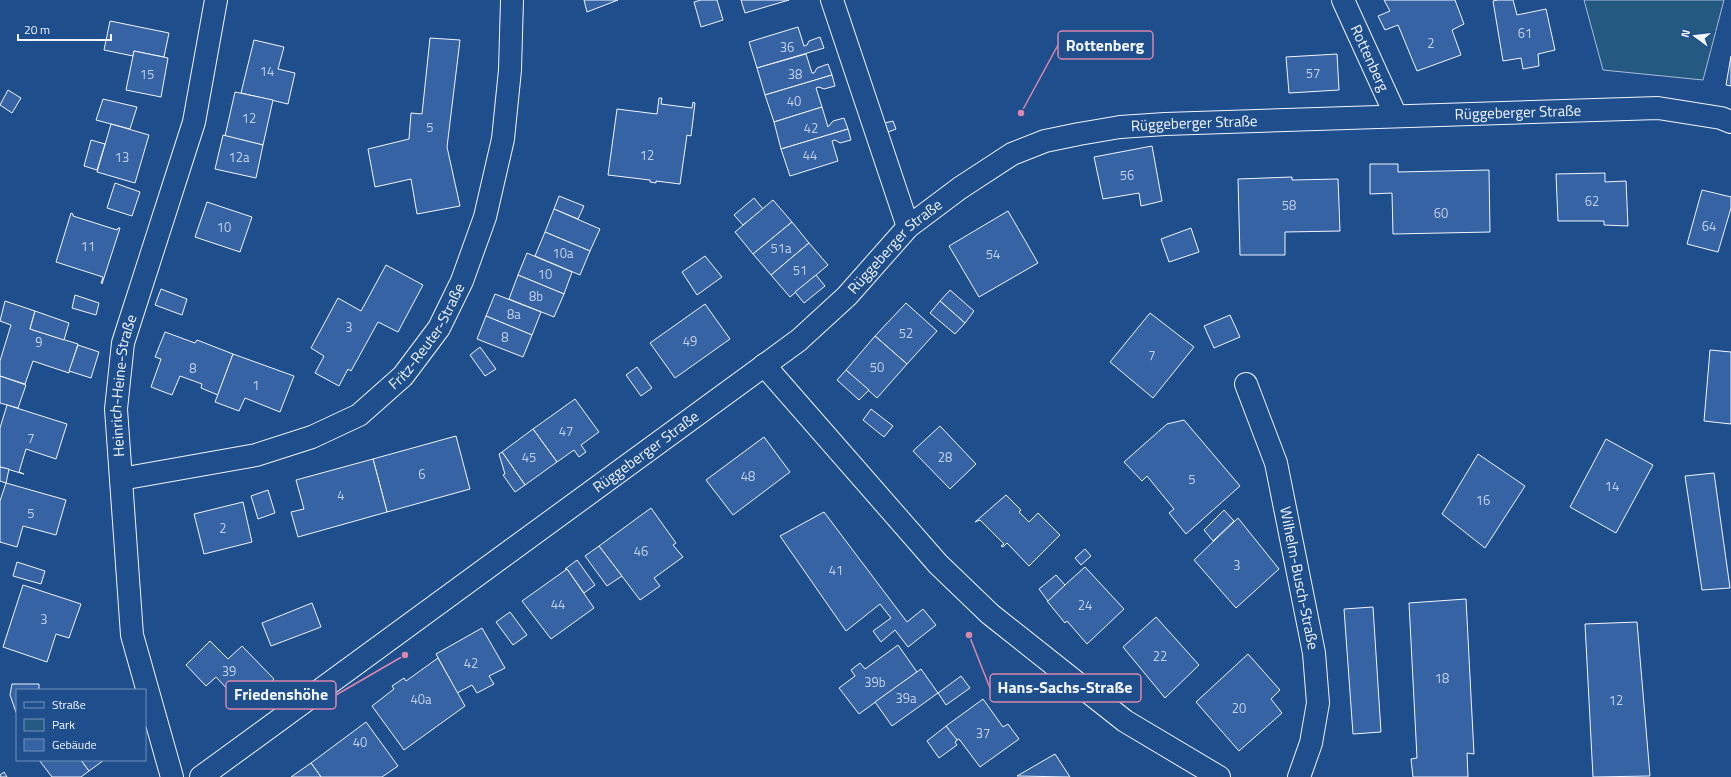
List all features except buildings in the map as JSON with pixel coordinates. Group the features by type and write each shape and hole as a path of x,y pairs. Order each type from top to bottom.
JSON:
{"street":[{"name":"Heinrich-Heine-Straße","path":"172,777 132,635 116,409 123,343 194,122 216,0"},
{"name":"Fritz-Reuter-Straße","path":"121,479 256,455 312,437 358,415 404,376 439,328 462,281 485,217 503,139 510,70 512,0"},
{"path":"832,0 908,227"},
{"name":"Rottenberg","path":"1343,0 1396,116"},
{"name":"Rüggeberger Straße","path":"201,777 799,340 831,312 908,227 960,188 1012,154 1045,141 1127,126 1265,120 1658,108 1721,118 1731,122"},
{"path":"764,365 938,564 990,614 1125,721 1219,777"},
{"name":"Wilhelm-Busch-Straße","path":"1246,384 1276,463 1314,653 1318,703 1311,743 1299,777"}],"green space":[{"path":"1584,0 1724,0 1703,80 1603,70"}],"place":[{"name":"Rottenberg","path":"1021,113"},
{"name":"Hans-Sachs-Straße","path":"969,635"},
{"name":"Friedenshöhe","path":"405,655"}]}
